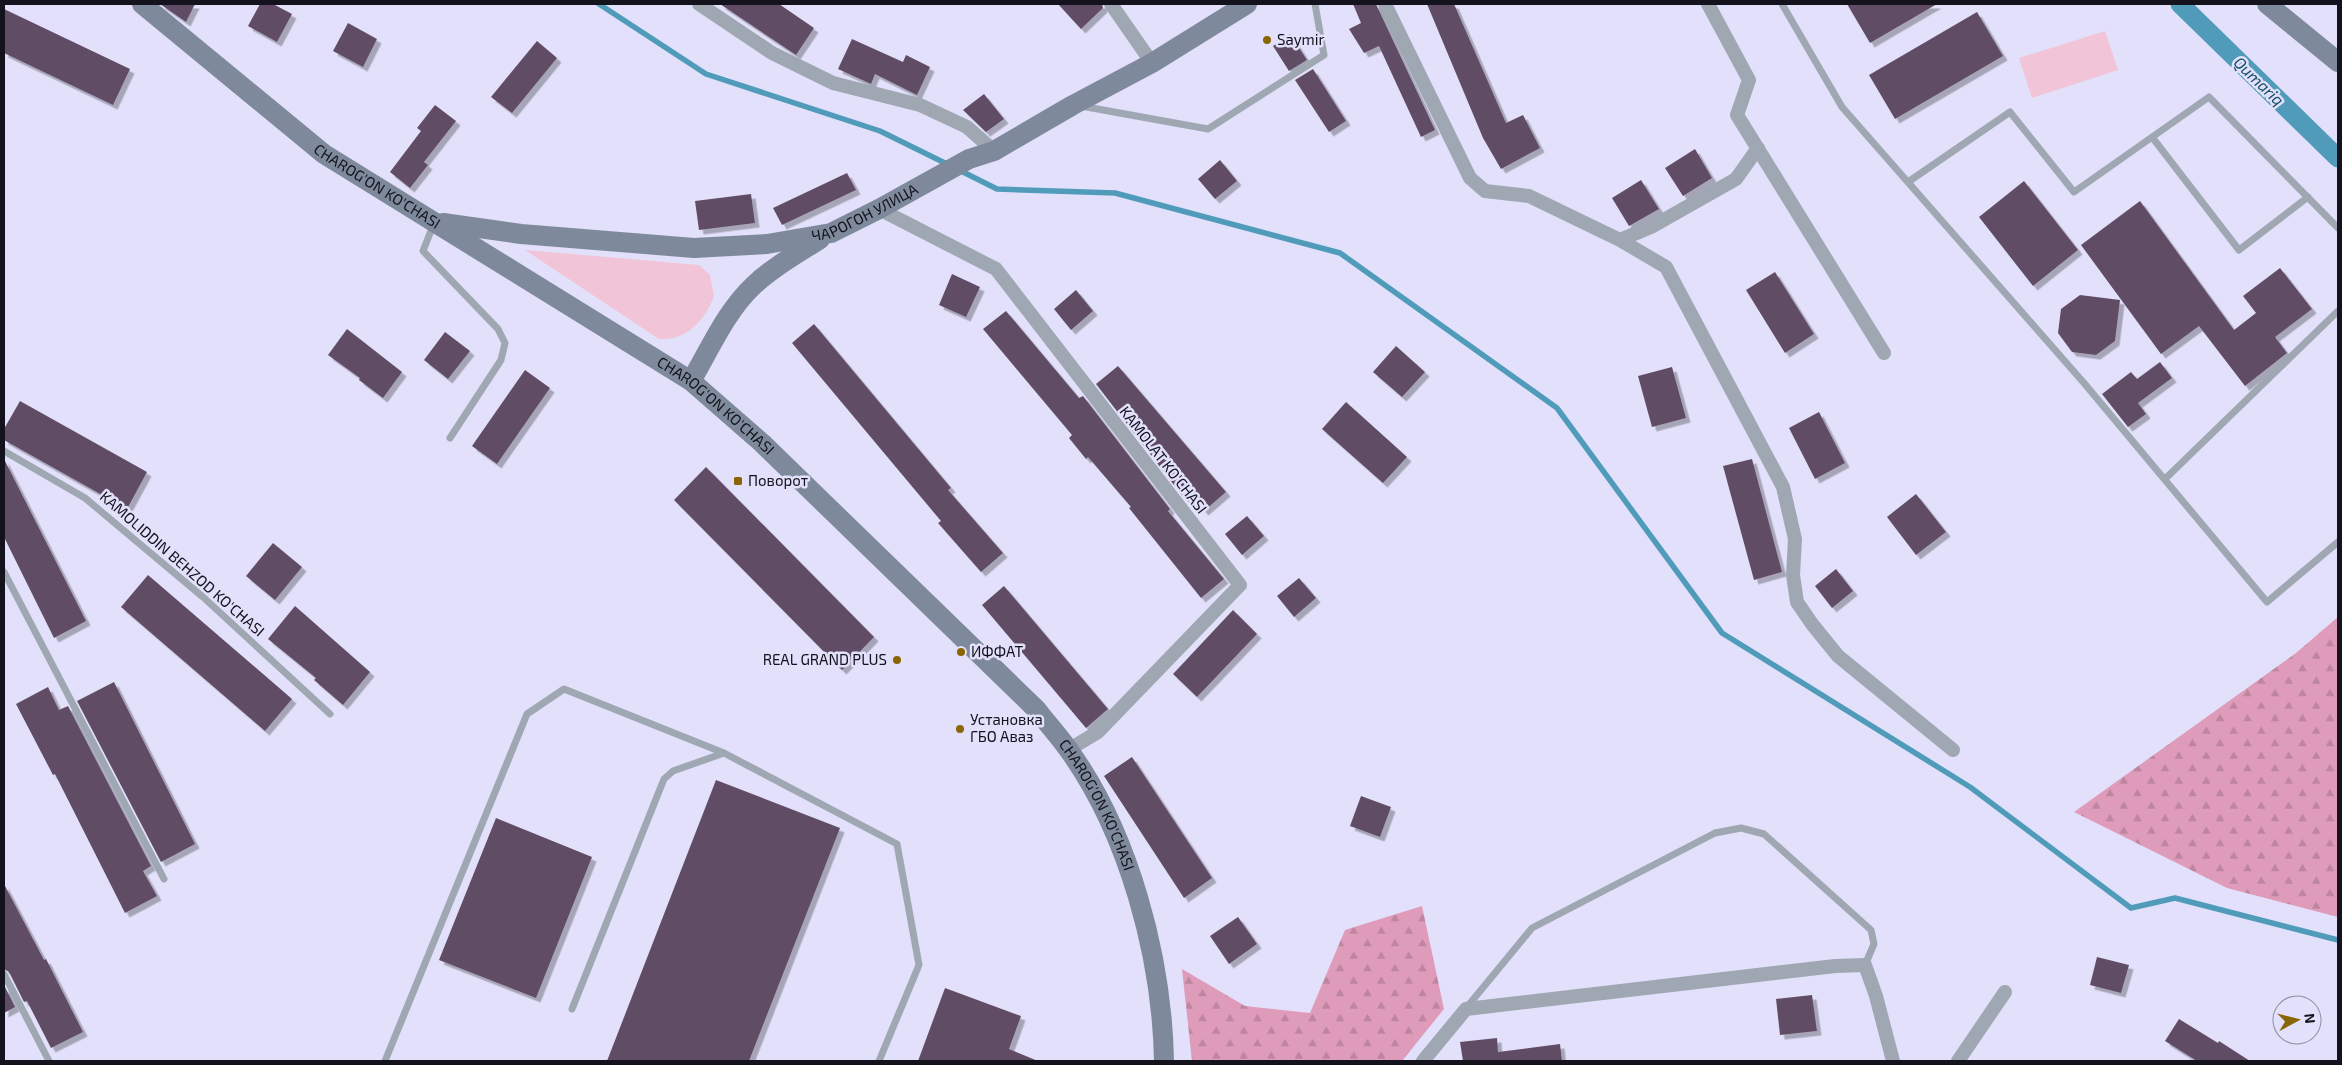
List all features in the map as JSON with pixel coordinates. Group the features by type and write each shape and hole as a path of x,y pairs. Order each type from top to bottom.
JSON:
{"main road":[{"name":"ЧАРОГОН УЛИЦА","path":"434,221 520,234 694,248 768,244 831,233 879,209 969,159 994,151 1074,104 1152,63 1248,4"},
{"path":"2267,4 2338,62"},
{"name":"CHAROG'ON KO'CHASI","path":"149,6 324,154 691,381 762,443 1030,703 1068,750 1093,790 1114,831 1144,918 1162,1016 1164,1061"},
{"path":"691,381 732,310 753,286 775,267 831,233"}],"street":[{"path":"699,4 772,53 834,83 920,105 967,126 994,151"},
{"path":"1111,4 1152,63"},
{"path":"1385,4 1470,178 1485,191 1529,196 1620,240 1666,267 1783,487 1795,539 1793,575 1797,602 1838,656 1953,750"},
{"path":"1708,4 1749,80 1737,115 1884,353"},
{"path":"1620,240 1653,226 1736,179 1758,148"},
{"name":"KAMOLAT KO'CHASI","path":"879,209 996,269 1240,585 1098,732 1068,750"},
{"path":"1423,1061 1466,1009 1865,964 1876,996 1893,1061"},
{"path":"1958,1061 2005,992"}],"lane":[{"path":"1074,104 1208,129 1324,54 1315,4"},
{"path":"1782,4 1842,107 2165,479 2267,602 2338,542"},
{"path":"1908,182 2010,112 2074,192 2209,97 2338,228"},
{"path":"2152,137 2239,250 2308,197"},
{"path":"434,221 423,251 498,329 505,343 501,360 450,438"},
{"path":"2165,479 2338,311"},
{"name":"KAMOLIDDIN BEHZOD KO'CHASI","path":"4,451 85,498 203,597 330,714"},
{"path":"4,572 164,879"},
{"path":"386,1061 527,714 564,689 724,753 896,844 919,965 879,1061"},
{"path":"572,1009 664,779 673,771 724,753"},
{"path":"1466,1009 1532,928 1715,833 1741,828 1764,834 1871,930 1874,944 1865,964"},
{"path":"4,974 49,1061"}],"shaded area":[{"path":"2105,31 2118,70 2032,98 2019,58"},
{"path":"525,250 699,265 710,275 714,296 706,313 694,327 678,337 659,339"}],"green space":[{"path":"2338,617 2338,917 2227,888 2074,812 2296,653"},
{"path":"1422,906 1444,1009 1402,1061 1192,1061 1182,969 1245,1006 1310,1013 1345,930"}],"building":[{"path":"160,4 195,4 186,22"},
{"path":"260,4 273,4 292,14 277,42 248,26"},
{"path":"720,4 779,4 814,28 796,55"},
{"path":"1058,4 1102,4 1103,8 1081,29"},
{"path":"1353,4 1376,4 1435,130 1421,137 1379,46 1364,53 1349,29 1361,23"},
{"path":"1427,4 1454,4 1506,123 1523,115 1540,148 1501,169 1483,138"},
{"path":"1847,4 1937,4 1870,43"},
{"path":"4,9 130,69 113,105 4,53"},
{"path":"1977,12 2003,56 1895,119 1869,75"},
{"path":"348,23 377,39 363,67 333,51"},
{"path":"1290,34 1307,60 1289,71 1273,46"},
{"path":"852,39 903,62 906,55 930,67 917,95 875,74 871,84 838,69"},
{"path":"537,41 557,58 512,113 491,97"},
{"path":"1313,69 1346,121 1329,132 1295,80"},
{"path":"984,94 1004,119 986,132 963,110"},
{"path":"435,105 456,121 424,162 428,165 410,188 390,172 421,131 417,128"},
{"path":"1695,149 1712,178 1683,196 1665,168"},
{"path":"1220,160 1237,181 1215,199 1198,179"},
{"path":"847,173 856,190 782,225 773,208"},
{"path":"1641,180 1659,209 1629,226 1612,198"},
{"path":"2024,181 2078,250 2033,286 1979,217"},
{"path":"751,194 755,223 699,230 695,201"},
{"path":"2140,201 2234,330 2256,313 2243,296 2280,268 2312,309 2275,337 2287,353 2245,386 2199,326 2161,354 2081,245"},
{"path":"1775,272 1814,334 1785,353 1746,290"},
{"path":"952,274 980,287 966,317 939,305"},
{"path":"1076,290 1093,311 1071,330 1054,309"},
{"path":"2080,295 2120,300 2115,341 2096,355 2072,352 2058,333 2061,309"},
{"path":"1006,311 1079,398 1083,396 1170,509 1168,511 1224,579 1201,598 1129,508 1131,507 1088,457 1086,459 1069,438 1072,435 983,329"},
{"path":"814,324 951,488 948,490 1003,553 981,572 938,523 941,521 792,343"},
{"path":"347,329 402,372 383,398 359,380 360,378 328,355"},
{"path":"445,332 470,351 448,379 424,360"},
{"path":"1396,346 1425,372 1402,397 1373,372"},
{"path":"2160,362 2172,378 2138,403 2146,414 2128,427 2102,394 2131,372 2137,379"},
{"path":"1118,366 1226,492 1204,511 1189,493 1184,498 1096,384"},
{"path":"1672,367 1686,418 1652,427 1638,376"},
{"path":"525,370 550,388 497,464 472,446"},
{"path":"20,401 147,472 127,509 4,440 4,429"},
{"path":"1346,402 1407,457 1383,483 1322,429"},
{"path":"1819,412 1845,463 1815,479 1789,428"},
{"path":"4,459 86,621 54,638 4,537"},
{"path":"1752,459 1782,572 1754,580 1723,466"},
{"path":"706,467 874,637 842,670 674,500"},
{"path":"1916,494 1946,532 1916,555 1887,517"},
{"path":"1247,516 1264,536 1242,555 1225,534"},
{"path":"273,543 302,567 275,600 246,576"},
{"path":"1836,569 1853,591 1832,608 1815,586"},
{"path":"148,575 292,699 265,731 121,607"},
{"path":"1299,578 1316,598 1294,617 1277,596"},
{"path":"1004,586 1108,709 1086,728 982,605"},
{"path":"295,606 370,672 343,705 314,680 316,678 268,639"},
{"path":"1233,610 1257,634 1197,697 1173,674"},
{"path":"114,682 195,844 161,862 77,701"},
{"path":"48,687 59,710 68,706 151,866 143,871 157,896 125,913 55,774 53,775 16,704"},
{"path":"1132,757 1212,878 1184,898 1104,776"},
{"path":"716,780 840,828 749,1061 607,1061"},
{"path":"1361,796 1391,807 1380,837 1350,826"},
{"path":"496,818 592,857 536,998 439,960"},
{"path":"4,884 44,960 46,959 83,1032 51,1048 27,1001 24,1002 9,972 4,969"},
{"path":"1238,917 1257,944 1229,964 1210,936"},
{"path":"2097,957 2129,965 2121,993 2090,985"},
{"path":"4,985 15,1007 4,1013"},
{"path":"945,988 1021,1016 1009,1049 1038,1061 918,1061"},
{"path":"1812,995 1817,1031 1780,1035 1776,999"},
{"path":"2179,1019 2250,1061 2197,1061 2165,1041"},
{"path":"1497,1038 1498,1052 1560,1044 1562,1061 1463,1061 1460,1042"}],"waterway":[{"path":"599,4 706,74 880,131 949,165"},
{"name":"Qumariq","path":"2180,4 2338,158"},
{"path":"957,169 997,189 1115,193 1340,253 1557,408 1722,633 1970,787 2131,908 2175,898 2338,940"}],"place":[{"name":"Saymir","path":"1267,40"},
{"name":"Поворот","path":"738,481"},
{"name":"ИФФАТ","path":"961,652"},
{"name":"REAL GRAND PLUS","path":"897,660"},
{"name":"Установка ГБО Аваз","path":"960,729"}]}
